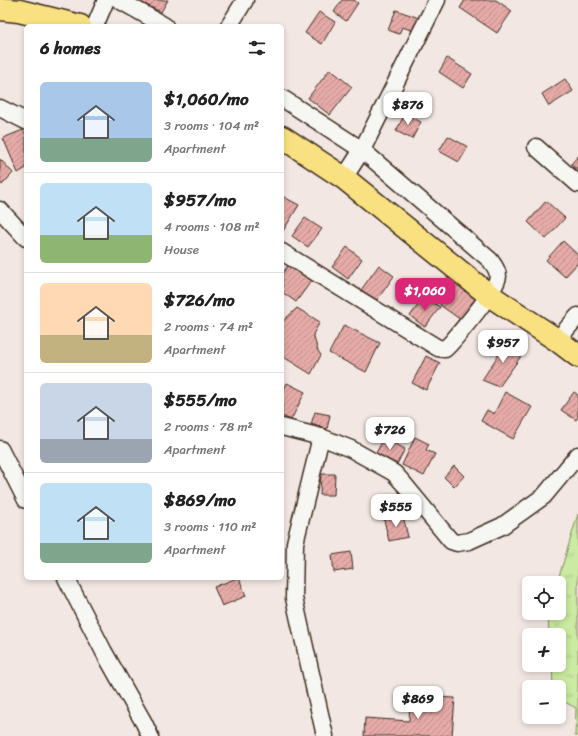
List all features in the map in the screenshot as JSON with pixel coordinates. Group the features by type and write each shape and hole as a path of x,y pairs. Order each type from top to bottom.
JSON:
{"highway":[{"path":"13,7 73,24"},
{"path":"284,138 344,178 489,296 558,340 578,356"}],"street":[{"path":"96,24 106,0"},
{"path":"119,0 161,24"},
{"path":"231,24 245,0"},
{"path":"344,178 362,150 438,0"},
{"path":"284,99 362,150 490,260 496,268 498,277 489,296 445,349 438,348 284,253"},
{"path":"0,108 24,120"},
{"path":"536,146 578,184"},
{"path":"0,210 24,236"},
{"path":"558,340 578,316"},
{"path":"284,428 321,437 351,449 394,473 451,540 457,543 469,542 502,526 544,496 578,455"},
{"path":"321,437 296,543 294,598 325,736"},
{"path":"0,449 24,496"},
{"path":"67,580 150,736"}],"green space":[{"path":"578,514 578,736 575,736 576,708 566,703 566,680 553,680 552,672 566,672 566,628 549,628 548,620 566,620 566,576 559,576"}],"building":[{"path":"136,0 168,0 161,12"},
{"path":"342,0 354,0 358,3 346,21 334,12"},
{"path":"465,0 496,0 512,11 497,33 460,8"},
{"path":"396,10 419,18 414,31 402,27 399,34 388,30"},
{"path":"319,12 335,22 322,44 305,33"},
{"path":"447,58 472,74 463,88 439,72"},
{"path":"330,69 352,87 330,115 308,98"},
{"path":"565,79 573,91 549,106 542,94"},
{"path":"405,114 421,122 412,139 396,131"},
{"path":"23,130 24,132 24,169 18,173 3,138"},
{"path":"448,136 468,147 459,162 439,151"},
{"path":"578,156 578,170 571,164"},
{"path":"0,159 13,173 2,185 0,182"},
{"path":"284,197 299,205 284,229"},
{"path":"546,201 565,218 546,239 528,222"},
{"path":"305,218 322,229 308,247 292,236"},
{"path":"563,241 578,255 578,263 565,277 546,260"},
{"path":"347,247 362,259 348,279 332,267"},
{"path":"289,264 312,280 296,302 284,293 284,271"},
{"path":"379,265 394,276 377,300 361,290"},
{"path":"456,282 477,297 461,320 440,305"},
{"path":"426,298 440,307 425,327 410,316 421,301 423,302"},
{"path":"297,308 320,322 313,334 318,351 321,355 311,374 284,357 284,320"},
{"path":"344,325 380,343 366,372 329,353"},
{"path":"508,340 524,352 499,387 482,380"},
{"path":"426,356 440,363 426,390 412,383"},
{"path":"287,383 305,392 291,420 284,417 284,390"},
{"path":"505,392 532,407 513,439 481,421 487,410 494,414"},
{"path":"574,392 578,395 578,417 576,420 561,410"},
{"path":"315,412 330,415 327,429 311,424"},
{"path":"415,437 429,444 426,450 435,454 424,476 402,465"},
{"path":"384,438 405,449 397,464 376,453"},
{"path":"454,466 464,476 454,487 444,477"},
{"path":"321,474 335,474 334,495 320,495"},
{"path":"403,516 408,537 389,541 384,520"},
{"path":"351,552 353,569 334,572 332,555"},
{"path":"232,580 240,580 246,596 222,606 214,587"},
{"path":"410,696 455,698 452,736 364,736 365,718 409,721"}]}
